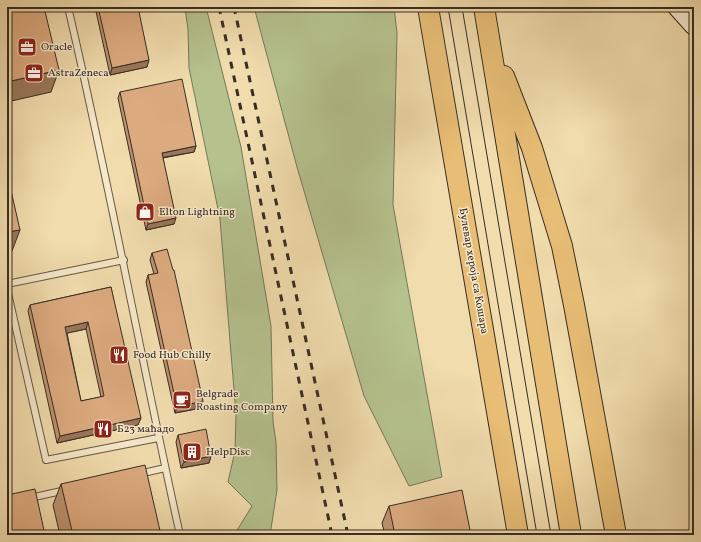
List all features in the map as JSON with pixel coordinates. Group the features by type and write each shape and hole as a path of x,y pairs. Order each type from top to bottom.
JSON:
{"main road":[{"name":"Булевар хероја са Кошара","path":"428,7 518,535"},
{"path":"484,7 571,535"},
{"path":"678,7 694,26"},
{"path":"489,37 532,148 562,246 615,533"}],"lane":[{"path":"68,7 124,260 158,438 180,535"},
{"path":"7,284 124,260"},
{"path":"7,289 46,460 158,438"},
{"path":"129,476 165,468"},
{"path":"21,500 75,488"}],"green space":[{"path":"185,7 206,7 241,147 271,326 273,422 276,442 277,490 270,535 236,535 236,532 252,506 228,482 235,451 236,414 220,219 189,68 188,30"},
{"path":"254,7 394,7 397,33 393,205 442,477 409,486 364,396 297,167"}],"building":[{"path":"7,7 44,7 59,70 7,82"},
{"path":"98,7 138,7 149,60 112,68"},
{"path":"182,79 196,146 162,153 176,218 148,224 120,92"},
{"path":"7,173 20,230 7,232"},
{"path":"167,249 174,270 203,401 177,407 148,275 158,273 152,253"},
{"path":"111,287 141,418 60,436 30,305","holes":["88,322 104,396 81,401 65,327"]},
{"name":"HelpDisc","path":"206,429 211,456 184,462 178,435"},
{"path":"145,465 161,535 73,535 61,484"},
{"path":"35,489 45,535 7,535 7,495"},
{"path":"462,490 471,535 395,535 389,506"}],"tram line":[{"path":"448,7 537,535"},
{"path":"462,7 551,535"}],"railway":[{"path":"219,7 332,535"},
{"path":"234,7 348,535"}],"place":[{"name":"Oracle","path":"27,47"},
{"name":"AstraZeneca","path":"34,73"},
{"name":"Elton Lightning","path":"145,212"},
{"name":"Food Hub Chilly","path":"119,355"},
{"name":"Belgrade Roasting Company","path":"182,400"},
{"name":"Б23 маћадо","path":"103,429"},
{"name":"HelpDisc","path":"192,452"}]}
